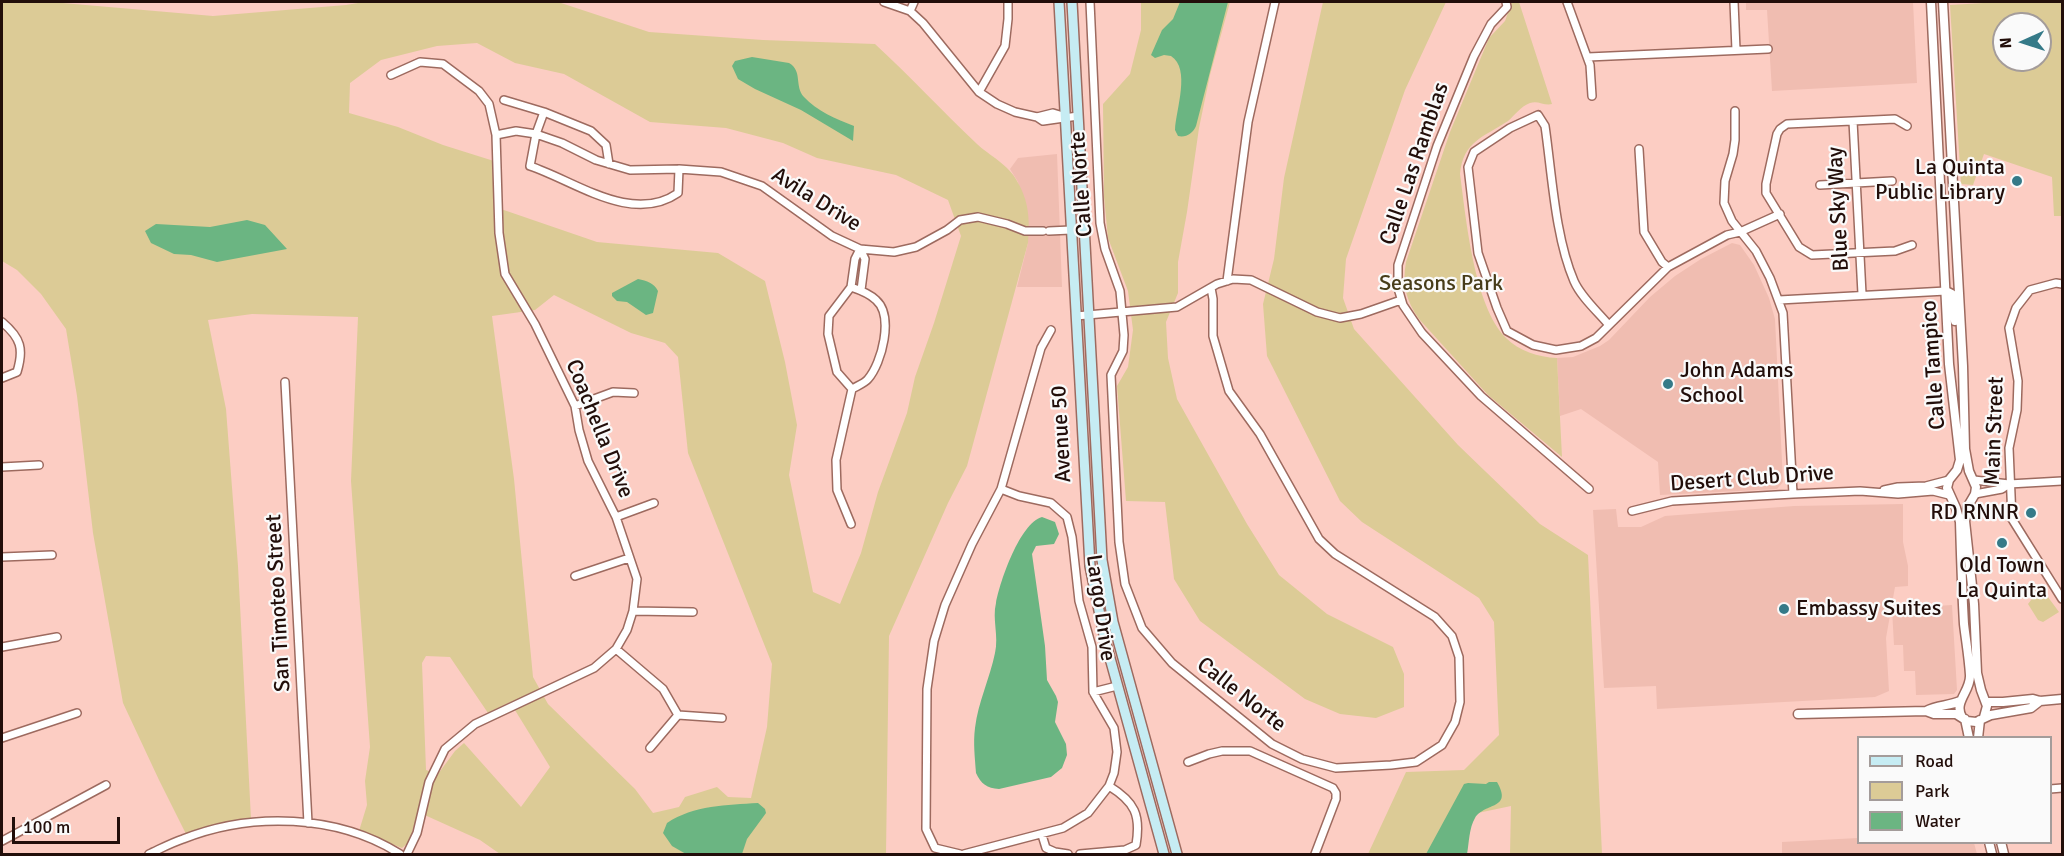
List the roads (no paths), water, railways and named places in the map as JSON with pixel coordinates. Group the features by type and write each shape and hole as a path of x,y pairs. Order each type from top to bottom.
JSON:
{"main road":[{"name":"Avenue 50","path":"1059,2 1090,566 1097,609 1164,855"},
{"name":"Avenue 50","path":"1072,2 1102,560 1113,622 1177,855"},
{"path":"1117,686 1130,682"}],"street":[{"path":"884,2 910,11 923,23 979,92 997,104 1043,121 1078,116"},
{"path":"910,11 914,2"},
{"path":"979,92 1005,46 1008,2"},
{"name":"Calle Norte","path":"1090,2 1100,223 1105,249 1120,291 1124,335 1123,351 1111,375 1119,542 1125,584 1142,628 1172,663 1272,744 1302,759 1335,768 1416,762 1442,745 1455,722 1460,691 1458,657 1452,636 1435,617 1335,554 1319,539 1260,434 1229,391 1213,336 1211,288"},
{"path":"1227,281 1248,122 1275,2"},
{"name":"Calle Las Ramblas","path":"1506,2 1508,8 1491,24 1474,56 1437,146 1398,265 1397,280 1401,300 1422,333 1481,396 1589,489"},
{"path":"1567,2 1588,57 1592,96"},
{"path":"1734,2 1736,50"},
{"name":"Calle Tampico","path":"1931,2 1949,364 1960,460 1947,488 1960,522 1970,677 1967,691 1959,708 1968,736"},
{"name":"Calle Tampico","path":"1943,2 1963,366 1965,449 1976,487 1965,521 1974,604 1977,673 1987,710 1982,719 1978,736"},
{"path":"1588,57 1768,49"},
{"name":"Coachella Drive","path":"391,75 420,62 443,64 479,91 489,104 496,135 499,233 505,274 535,324 575,406 588,461 616,517 637,579 633,611 627,630 616,649 594,668 475,724 446,749 429,782 417,834 407,855"},
{"path":"504,100 544,112 591,131 606,145 609,164"},
{"path":"1735,111 1733,154 1725,181 1724,197 1727,211 1756,252 1779,300 1783,320 1793,494"},
{"path":"544,112 536,134 530,166 588,192 612,200 638,204 668,200 678,193 679,169"},
{"path":"1608,324 1575,283 1566,259 1558,220 1545,126 1538,115 1510,128 1474,152 1468,167 1478,253 1497,308 1507,331 1533,345 1556,350 1581,346 1596,338 1668,267 1727,236 1780,214"},
{"path":"1907,126 1895,119 1787,124 1780,129 1774,143 1766,184 1769,199 1799,246 1812,255 1895,251 1912,245"},
{"name":"Blue Sky Way","path":"1852,121 1862,294"},
{"name":"Avila Drive","path":"496,135 516,130 536,134 609,164 630,170 679,169 721,172 762,186 832,236 860,249 894,252 916,248 948,230 960,220 978,217 1025,231 1071,230"},
{"path":"1639,149 1644,232 1662,262 1668,267"},
{"path":"1820,185 1892,182"},
{"path":"852,389 837,372 828,334 829,316 851,287 855,259 860,249"},
{"path":"860,249 865,259 861,290"},
{"path":"1076,316 1177,307 1227,281 1251,280 1317,312 1340,318 1362,314 1401,300"},
{"name":"Main Street","path":"2062,284 2056,283 2030,290 2016,308 2009,328 2018,381 2017,410 2008,448 2011,510 2016,528 2062,599"},
{"path":"851,287 861,290 878,301 886,317 882,348 877,363 868,380 852,389 836,460 837,490 851,524"},
{"path":"1779,300 1946,291 1952,294 1956,337 1963,366"},
{"path":"2,321 17,337 22,355 17,372 2,378"},
{"path":"1001,489 1041,348 1051,330"},
{"name":"San Timoteo Street","path":"285,382 308,823"},
{"path":"575,406 613,392 634,393"},
{"path":"2,467 39,465"},
{"name":"Desert Club Drive","path":"1875,492 1898,487 1926,486 1951,479 1962,473 1973,479 2009,484 2062,481"},
{"name":"Desert Club Drive","path":"1632,511 1672,501 1860,491 1898,494 1933,491 1962,502 1982,491 2002,489 2009,484"},
{"name":"Largo Drive","path":"1001,489 1019,496 1051,503 1067,517 1072,537 1079,601 1092,647 1093,692 1114,728 1118,752 1109,786 1088,813 1063,828 1042,835 962,855 935,848 926,829 925,810 927,689 934,642 945,605 972,544 1001,489"},
{"path":"616,517 654,503"},
{"path":"2,557 52,555"},
{"path":"575,576 629,558"},
{"path":"633,611 693,612"},
{"path":"2,647 57,637"},
{"path":"616,649 663,689 678,715"},
{"path":"1093,692 1117,686"},
{"path":"1926,711 1934,706 1952,705 1971,694 1985,700 2003,702 2062,699"},
{"path":"1798,714 1926,711 1934,714 1956,714 1971,722 2031,708 2040,701"},
{"path":"2,738 77,713"},
{"path":"678,715 722,718"},
{"path":"650,748 678,715"},
{"path":"1188,762 1222,751 1250,751 1311,780 1327,785 1336,793 1334,806 1315,855"},
{"path":"2,841 106,785"},
{"path":"1080,855 1125,850 1136,845 1139,827 1134,808 1123,795 1109,786"},
{"path":"149,855 183,839 221,827 287,821 348,831 400,855"},
{"path":"1042,835 1046,848 1068,855"}],"water":[{"path":"1180,2 1228,2 1196,126 1193,131 1184,136 1178,136 1175,130 1181,90 1180,70 1177,62 1171,56 1164,55 1155,58 1151,55 1162,30 1173,19"},
{"path":"752,57 789,63 793,66 804,97 821,110 854,126 853,141 801,110 738,79 732,66 735,61"},
{"path":"247,220 265,225 287,249 217,262 191,255 174,254 151,243 145,231 156,224 210,227"},
{"path":"638,279 650,283 658,291 653,313 646,315 627,302 617,301 612,296 612,293"},
{"path":"1042,517 1055,522 1059,534 1054,544 1036,546 1032,554 1045,646 1047,680 1058,702 1055,722 1066,744 1067,755 1062,768 1051,777 999,789 985,785 976,773 975,728 996,647 996,603 1002,581 1019,541 1026,530"},
{"path":"1497,782 1502,797 1500,801 1479,813 1475,818 1470,831 1467,854 1426,854 1464,784"},
{"path":"758,803 766,813 747,839 742,854 686,854 672,846 663,833 667,823 699,809"}],"place":[{"name":"La Quinta Public Library","path":"2017,181"},
{"name":"John Adams School","path":"1668,384"},
{"name":"RD RNNR","path":"2031,513"},
{"name":"Old Town La Quinta","path":"2002,543"},
{"name":"Embassy Suites","path":"1784,609"}],"park label":[{"name":"Seasons Park","path":"1441,284"}]}
